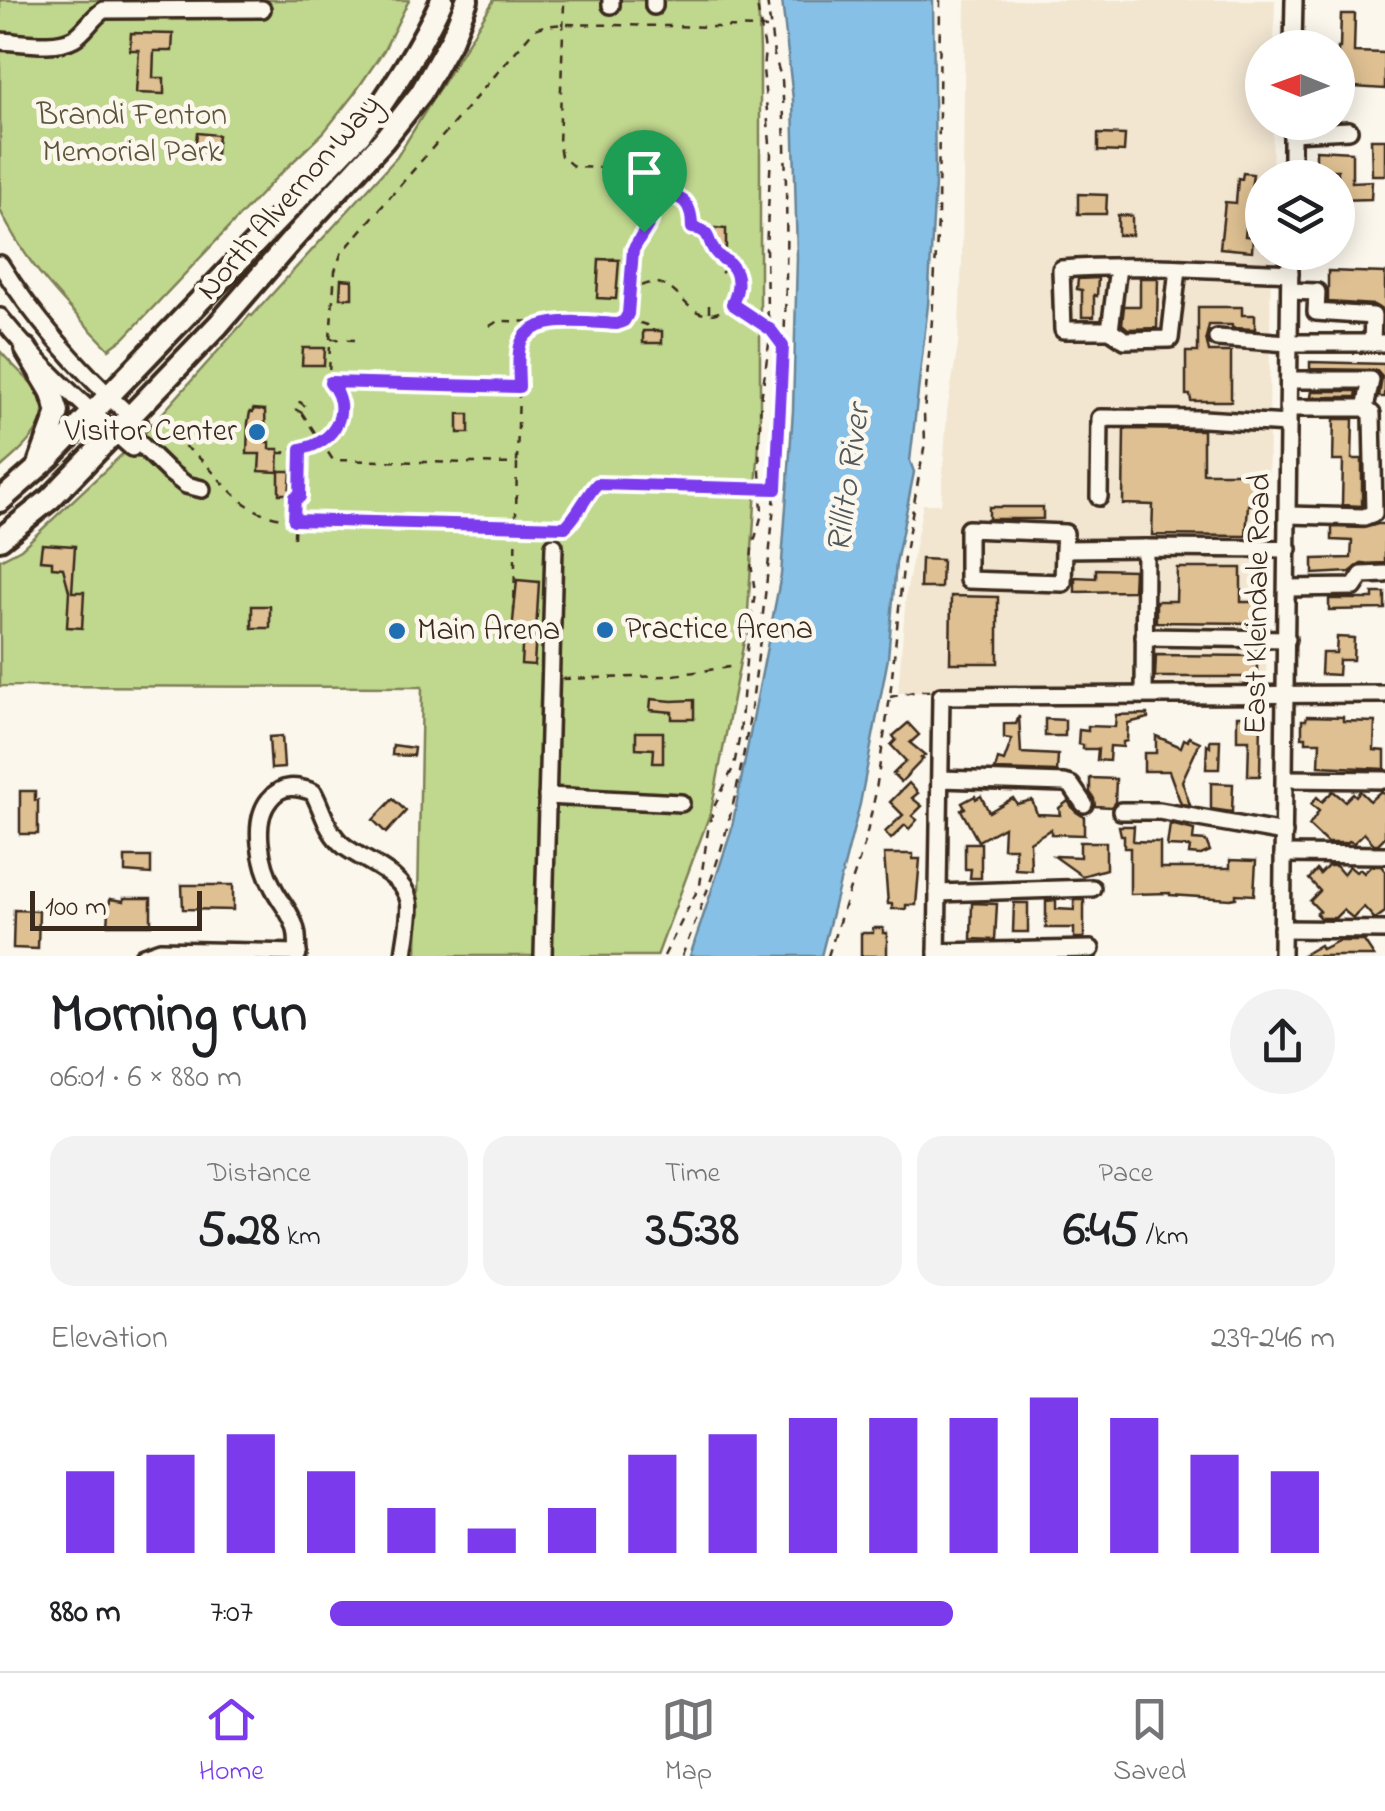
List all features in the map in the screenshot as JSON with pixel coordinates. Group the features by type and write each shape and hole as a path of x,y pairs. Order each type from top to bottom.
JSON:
{"main road":[{"name":"North Alvernon Way","path":"0,501 38,468 360,134 395,88 442,0"},
{"name":"North Alvernon Way","path":"0,538 50,499 129,422 382,142 420,93 452,38 467,0"},
{"path":"26,350 51,391 58,412 38,468"}],"street":[{"path":"1294,0 1294,30"},
{"path":"0,41 70,40 104,10 262,9"},
{"path":"0,264 18,294 129,422 186,485 202,488"},
{"path":"1178,269 1170,339 1125,340 1110,330 1064,330 1061,269 1118,266 1290,273"},
{"path":"1110,330 1118,266"},
{"name":"East Kleindale Road","path":"1282,956 1290,273"},
{"path":"1217,338 1378,343 1373,316 1316,312 1317,292 1290,291"},
{"path":"0,316 26,350 92,412 129,422"},
{"path":"1289,380 1372,380 1365,408"},
{"path":"1099,496 1100,418 1203,420 1365,408 1372,414 1374,513 1364,517 1288,515"},
{"path":"129,422 132,448"},
{"path":"968,529 1065,533 1064,549 1062,583 968,580 968,529"},
{"path":"543,956 554,546"},
{"path":"1144,694 1145,548"},
{"path":"1064,549 1288,550"},
{"path":"1287,588 1354,588 1362,575 1385,574"},
{"path":"1144,636 1287,639"},
{"path":"1092,949 937,954 942,696 1385,694"},
{"path":"940,779 1064,783 1072,785 1084,804"},
{"path":"1285,780 1385,780"},
{"path":"142,956 160,950 297,955 296,931 289,910 273,888 262,855 260,830 262,812 270,798 282,789 297,786 312,792 342,845 401,885 409,901 404,956"},
{"path":"547,796 680,802"},
{"path":"1121,812 1159,812 1284,833"},
{"path":"1284,854 1385,855"},
{"path":"938,893 1092,888"},
{"path":"1282,930 1385,930"}],"path":[{"path":"664,956 700,885 709,824 734,766 755,593 752,550 762,514 760,400 771,330 766,249 771,154 762,30 756,0"},
{"path":"682,956 729,822 742,763 776,489 786,271 784,124 782,80 774,55 767,0"},
{"path":"828,956 864,842 882,753 904,558 925,443 938,220 940,0"},
{"path":"564,4 561,156 574,167 643,168 650,172 656,195 650,222 632,258 630,304 640,323 653,327 653,331"},
{"path":"279,452 322,442 336,428 341,411 330,382 330,339 336,271 342,254 534,30 563,24 771,28"},
{"path":"674,184 674,196"},
{"path":"656,195 674,196 686,202 691,210 692,238"},
{"path":"490,326 498,321 617,324 624,321 640,286 659,282 696,312 725,310 738,291 738,280 731,264 716,254 709,236 692,228"},
{"path":"607,259 632,258"},
{"path":"721,273 731,264"},
{"path":"709,302 709,314"},
{"path":"630,304 638,304"},
{"path":"732,304 771,330 783,346"},
{"path":"514,611 520,347 526,334 546,322"},
{"path":"330,339 355,340"},
{"path":"330,382 519,387"},
{"path":"302,413 334,460 517,464"},
{"path":"129,422 149,424 157,434 185,446 249,507 294,520 565,527 597,484 776,489"},
{"path":"294,538 301,449"},
{"path":"550,679 667,676 730,666"},
{"path":"890,697 918,691 942,696"}],"shaded area":[{"path":"965,0 1275,0 1274,30 1245,30 1245,140 1273,140 1272,160 1245,160 1245,270 1271,270 1266,685 898,693 906,594 923,504 941,504 947,411 958,345"}],"green space":[{"name":"Brandi Fenton Memorial Park","path":"0,0 409,0 384,50 324,132 109,349 35,267 0,210"},
{"path":"494,0 758,0 760,427 747,626 711,811 657,956 417,956 422,687 0,686 0,560 21,549 144,434 397,157"},
{"path":"0,351 33,385 43,409 42,420 29,441 0,468"}],"water":[{"name":"Rillito River","path":"782,0 933,0 935,184 928,305 910,461 914,472 896,563 888,658 860,804 821,956 690,956 731,832 781,575 793,411 797,257 793,99"}],"building":[{"path":"1341,14 1355,14 1355,30 1341,30"},
{"path":"131,33 173,34 172,51 154,51 153,78 164,78 164,94 136,93 139,50 130,50"},
{"path":"1355,52 1385,53 1385,89 1355,87"},
{"path":"197,133 218,135 216,154 195,152"},
{"path":"1098,134 1125,135 1124,152 1098,151"},
{"path":"1371,139 1385,139 1385,175 1372,175"},
{"path":"1316,150 1352,152 1352,160 1316,160"},
{"path":"663,173 681,174 680,184 662,184"},
{"path":"1245,173 1245,250 1220,248 1225,202 1236,203 1238,178 1242,179"},
{"path":"1372,181 1371,199 1355,199 1355,182"},
{"path":"1078,194 1107,195 1106,214 1078,214"},
{"path":"1118,215 1132,216 1132,235 1118,235"},
{"path":"715,228 726,229 726,248 714,247"},
{"path":"599,259 619,260 616,299 597,298"},
{"path":"1328,271 1385,273 1385,312 1374,305 1328,302"},
{"path":"1098,278 1094,317 1082,317 1078,279"},
{"path":"1140,278 1158,278 1157,328 1128,329 1122,324 1124,306 1140,306"},
{"path":"341,279 352,280 352,298 340,298"},
{"path":"1198,307 1242,307 1242,315 1255,315 1255,329 1209,325 1209,352 1231,352 1231,401 1191,401 1190,395 1186,395 1186,352 1198,352"},
{"path":"643,331 662,331 662,343 643,343"},
{"path":"303,348 325,348 324,365 302,365"},
{"path":"1310,362 1385,364 1385,397 1379,397 1382,377 1376,370 1310,369"},
{"path":"1312,391 1357,391 1356,397 1311,397"},
{"name":"Visitor Center","path":"253,409 265,410 266,442 270,442 270,449 279,449 278,472 259,471 260,454 247,454 248,423"},
{"path":"458,414 469,414 469,433 458,433"},
{"path":"1334,419 1353,419 1352,459 1362,459 1362,506 1342,505 1343,461 1333,461"},
{"path":"1124,429 1203,430 1203,473 1254,473 1254,505 1248,505 1246,536 1152,535 1153,505 1123,504"},
{"path":"279,471 291,471 289,494 279,494"},
{"path":"989,507 1043,507 1043,519 989,519"},
{"path":"1385,524 1385,563 1361,564 1350,572 1313,574 1313,559 1351,558 1352,541 1332,540 1332,527 1364,528"},
{"path":"42,544 75,546 72,592 84,592 82,628 67,627 69,591 63,568 40,560"},
{"path":"921,559 942,560 941,588 920,588"},
{"path":"1177,568 1241,568 1241,602 1257,602 1257,623 1156,622 1156,601 1176,601"},
{"path":"1096,569 1134,570 1133,591 1075,592 1075,577 1096,578"},
{"path":"517,580 539,582 534,665 521,664 523,632 512,632"},
{"path":"1373,593 1385,593 1385,609 1329,610 1329,599 1373,599"},
{"path":"951,596 998,597 998,663 950,663"},
{"path":"252,606 270,606 270,628 252,628"},
{"path":"1337,637 1354,638 1353,660 1339,660 1338,675 1321,674 1322,653 1336,653"},
{"path":"1156,655 1257,656 1257,677 1155,677"},
{"path":"651,699 694,700 694,719 672,719 672,712 650,710"},
{"path":"1147,714 1148,718 1128,723 1127,741 1123,747 1110,746 1109,761 1097,760 1098,749 1083,749 1078,744 1079,730 1088,731 1088,726 1115,727 1116,715"},
{"path":"1019,716 1021,753 1058,755 1057,772 995,770 998,759 1004,761 1012,739 1004,738 1004,724 1016,724"},
{"path":"1237,716 1261,716 1260,776 1248,776 1249,740 1237,740"},
{"path":"1307,716 1375,722 1374,750 1385,751 1385,769 1319,766 1320,742 1306,742 1306,737 1302,737 1302,720"},
{"path":"1045,719 1065,720 1065,736 1045,736"},
{"path":"908,723 919,735 910,743 925,755 901,782 893,774 906,761 891,745 896,740 893,736"},
{"path":"636,732 663,732 663,763 653,763 654,749 636,748"},
{"path":"282,736 284,768 271,769 269,737"},
{"path":"1156,736 1181,747 1189,737 1200,742 1182,781 1190,805 1181,804 1169,771 1144,771 1144,753 1156,753"},
{"path":"1210,740 1220,740 1219,769 1206,769"},
{"path":"393,745 414,748 413,756 392,755"},
{"path":"1090,778 1116,779 1115,802 1111,807 1095,806"},
{"path":"909,783 918,793 912,798 922,806 912,816 917,820 909,829 905,825 891,839 885,832 903,815 890,802"},
{"path":"1211,783 1233,784 1232,812 1211,809"},
{"path":"20,791 35,791 38,834 20,834"},
{"path":"1333,791 1345,801 1360,791 1370,801 1381,791 1385,795 1385,837 1378,844 1364,833 1354,843 1327,843 1309,826 1319,811 1311,804 1317,797 1322,802"},
{"path":"981,796 989,812 1013,798 1017,804 1032,800 1037,814 1060,815 1059,808 1068,801 1084,817 1084,835 1051,834 1051,829 1030,842 1031,870 1015,869 1015,848 1003,848 1004,827 978,841 961,810 965,808 962,803"},
{"path":"393,799 406,811 386,833 373,820"},
{"path":"1170,824 1194,830 1193,840 1206,841 1210,851 1189,854 1190,847 1167,846"},
{"path":"1119,826 1134,826 1133,841 1160,842 1160,868 1230,868 1230,860 1256,861 1254,895 1236,894 1236,898 1230,899 1130,894 1130,848 1124,848"},
{"path":"1080,842 1106,842 1106,869 1082,876 1054,856 1080,857"},
{"path":"965,843 981,843 981,878 970,878 971,869 965,869"},
{"path":"884,854 913,854 913,859 920,859 916,905 892,909 892,904 888,904"},
{"path":"125,857 151,857 151,874 125,872"},
{"path":"1328,866 1336,866 1343,874 1349,866 1364,873 1371,866 1381,866 1385,871 1385,912 1375,919 1364,907 1353,918 1343,910 1335,918 1320,918 1316,914 1320,911 1310,901 1320,891 1309,879"},
{"path":"182,885 233,885 233,910 183,909"},
{"path":"151,898 151,925 108,925 110,899"},
{"path":"1056,900 1056,909 1074,910 1074,900 1084,900 1084,938 1074,938 1074,928 1046,928 1046,901"},
{"path":"972,903 997,904 995,940 971,939"},
{"path":"1014,903 1028,903 1028,932 1013,932"},
{"path":"14,910 39,911 38,949 13,948"},
{"path":"873,928 883,928 883,933 887,933 887,956 861,956 861,933 873,933"},
{"path":"1338,941 1364,941 1374,956 1301,956 1320,945 1322,949"}],"place":[{"name":"Visitor Center","path":"257,432"},
{"name":"Practice Arena","path":"605,630"},
{"name":"Main Arena","path":"397,631"}],"route":[{"path":"656,195 676,196 686,202 691,210 692,228 709,236 716,254 735,271 738,291 732,304 771,330 783,346 776,489 597,484 565,527 294,520 295,497 300,497 301,449 311,448 330,436 340,419 340,403 330,382 519,387 520,347 534,328 546,322 624,321 630,304 630,262 644,232 656,195"}]}
